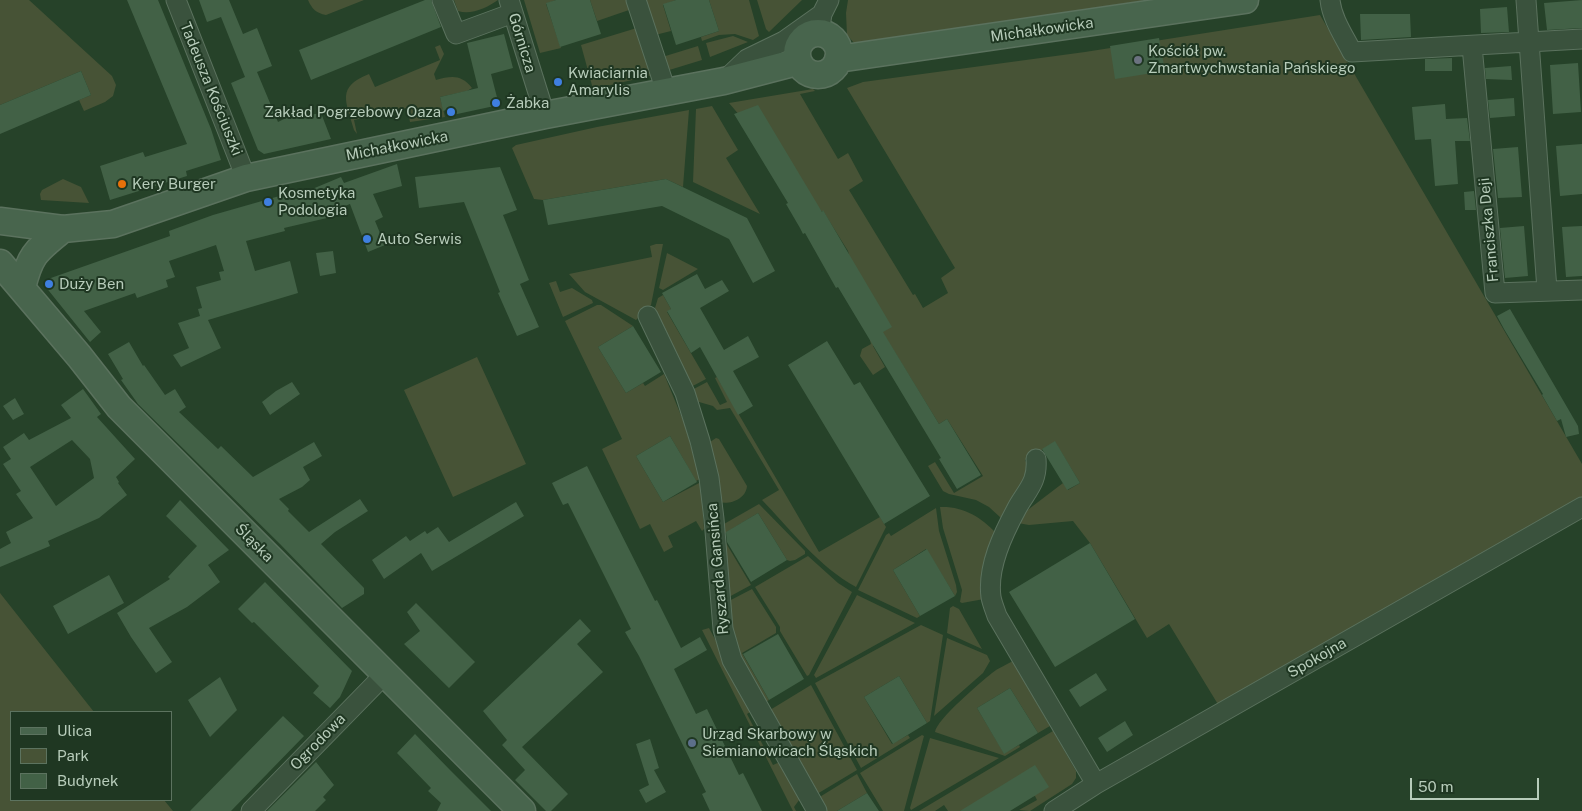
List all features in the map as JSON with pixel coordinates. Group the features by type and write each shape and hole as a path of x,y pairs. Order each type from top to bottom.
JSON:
{"street":[{"name":"Tadeusza Kościuszki","path":"176,0 246,178"},
{"path":"442,0 456,34 511,7"},
{"path":"636,0 666,91"},
{"name":"Michałkowicka","path":"838,59 1245,0"},
{"path":"1330,0 1331,8 1352,52 1582,39"},
{"path":"1526,0 1547,290 1582,290"},
{"name":"Górnicza","path":"511,7 545,115"},
{"path":"823,16 839,52 838,59 830,72 817,76 803,70 797,62 797,49 800,42 823,16"},
{"path":"724,81 748,59 784,41 823,16"},
{"name":"Franciszka Deji","path":"1472,46 1495,293 1547,290"},
{"name":"Michałkowicka","path":"0,222 63,229 113,224 246,178 545,115 724,81 797,62"},
{"path":"0,213 0,222"},
{"path":"22,288 32,256 63,229"},
{"name":"Śląska","path":"0,263 119,407 522,811"},
{"name":"Ryszarda Gansińca","path":"648,316 685,393 709,478 726,644 732,660 817,811"},
{"path":"1036,459 1035,480 1017,508 1000,545 991,578 991,597 997,616 1096,784"},
{"name":"Spokojna","path":"1054,811 1096,784 1582,508"},
{"name":"Ogrodowa","path":"251,811 385,674"}],"green space":[{"path":"0,0 29,0 112,76 116,85 113,96 105,102 84,111 79,100 91,95 81,71 0,105"},
{"path":"308,0 364,0 326,15 315,10"},
{"path":"454,0 498,0 484,8 463,12 458,11"},
{"path":"524,0 556,0 546,4 561,48 540,53"},
{"path":"590,0 626,0 629,10 597,21"},
{"path":"643,0 676,0 663,5 671,31 655,35"},
{"path":"709,0 749,0 759,36 753,40 735,34 719,35 702,41 701,37 719,31"},
{"path":"757,0 802,0 769,32 766,29"},
{"path":"848,0 1148,0 855,44 847,35 846,13"},
{"path":"1320,15 1582,464 1582,498 1219,706 1169,624 1147,638 1090,543 1073,521 1029,525 1018,523 1025,512 1063,483 1068,490 1080,483 1055,442 1025,460 1031,473 1001,518 989,507 976,500 943,491 928,466 935,462 954,493 983,476 947,419 939,424 886,338 873,346 885,367 873,375 860,356 862,349 871,344 848,251 823,211 729,103 813,89 815,91 800,94 838,159 848,153 863,181 849,190 913,295 915,294 923,308 948,293 941,278 955,268 847,88 863,82 1085,52"},
{"path":"640,27 654,75 593,89 581,45"},
{"path":"733,36 748,42 710,57 706,43"},
{"path":"440,45 444,54 434,74 436,80 456,77 464,80 472,88 467,91 440,97 445,117 410,122 407,108 354,120 357,134 354,130 346,96 352,84 369,74 375,87 440,60 435,47"},
{"path":"698,46 702,60 666,71 659,58"},
{"path":"712,106 738,150 726,158 760,214 693,182 696,109"},
{"path":"689,110 683,187 666,179 543,200 534,199 512,148 516,145 597,127"},
{"path":"63,179 81,187 89,203 41,200 40,194 42,190"},
{"path":"663,244 651,305 636,320 585,292 569,274 652,257 650,246"},
{"path":"667,253 698,269 663,290 659,288"},
{"path":"556,281 560,292 572,288 592,300 593,303 563,317 549,283"},
{"path":"663,295 671,309 667,312 706,379 689,388 655,308 658,298"},
{"path":"597,305 601,305 633,326 598,347 626,393 643,383 645,386 664,374 685,425 700,479 696,481 670,436 636,456 663,502 701,482 704,529 702,531 696,521 668,536 673,547 664,552 650,524 640,529 602,449 622,439 565,321"},
{"path":"477,357 526,464 453,497 404,390"},
{"path":"717,377 819,552 880,517 886,527 856,587 818,559 762,500 779,490 730,408 717,410 713,406 699,402 698,408 690,391 707,382 720,405 727,402 715,378"},
{"path":"716,438 719,439 747,486 741,498 728,503 719,502 710,442"},
{"path":"759,504 805,551 805,554 795,560 787,560 758,513 722,535 724,524"},
{"path":"940,507 956,508 978,517 996,533 984,599 960,602 962,590 943,528"},
{"path":"936,508 939,531 956,585 957,592 955,596 926,549 893,570 920,616 917,618 858,590 886,535 889,533 891,536"},
{"path":"723,538 751,585 727,598"},
{"path":"808,556 838,583 852,592 807,676 755,587"},
{"path":"752,589 776,627 776,633 742,653 769,700 766,702 732,642 727,602"},
{"path":"0,593 93,711 10,711 10,801 165,801 173,811 0,811"},
{"path":"857,595 915,623 816,678 814,675"},
{"path":"953,606 959,609 982,649 947,633 950,608"},
{"path":"921,625 943,635 930,721 927,723 899,676 864,697 892,744 908,735 910,738 861,768 815,683"},
{"path":"709,628 753,710 747,714 773,765 782,761 802,796 794,807 796,811 793,811 702,630"},
{"path":"947,638 987,655 990,661 983,673 934,716"},
{"path":"1013,661 1050,726 1038,733 1010,688 977,708 1004,753 1019,745 1020,747 1005,756 935,732 943,719 969,693 994,671"},
{"path":"811,685 857,770 817,794 770,710"},
{"path":"1053,731 1076,771 1076,778 1072,784 1030,811 1019,810 1037,800 1035,796 960,811 948,811 944,805 935,811 919,811"},
{"path":"922,735 924,736 904,811 883,811 860,773"},
{"path":"930,738 999,758 911,810 910,808"},
{"path":"857,774 867,793 837,811 825,811 818,798"}],"building":[{"path":"127,0 158,0 211,129 221,160 186,171 187,176 110,200 100,166 143,152 145,157 187,144"},
{"path":"199,0 229,0 243,34 257,28 272,66 257,72 278,122 308,107 309,115 321,113 331,139 264,154 258,150 231,83 245,77 221,17 207,22"},
{"path":"425,0 431,0 441,27 311,80 299,50"},
{"path":"556,0 590,0 601,34 560,47 546,3"},
{"path":"676,0 709,0 719,31 676,45 663,4"},
{"path":"1582,0 1582,28 1547,30 1544,3"},
{"path":"1507,7 1509,32 1481,33 1480,9"},
{"path":"1360,14 1410,14 1411,37 1361,40"},
{"path":"504,34 513,68 491,74 499,105 448,116 446,110 443,111 440,97 478,88 467,43"},
{"name":"Kościół pw. Zmartwychwstania Pańskiego","path":"1159,38 1165,71 1115,79 1110,46"},
{"path":"1452,58 1452,71 1425,71 1425,59"},
{"path":"1578,63 1581,112 1553,114 1550,65"},
{"path":"1511,66 1512,80 1486,79 1485,68"},
{"path":"81,71 91,95 0,134 0,105"},
{"path":"1514,98 1515,116 1490,118 1488,100"},
{"path":"1445,104 1446,119 1467,118 1470,141 1455,141 1458,184 1435,186 1431,139 1415,140 1412,107"},
{"path":"758,105 892,327 883,332 939,424 947,419 981,475 957,489 939,459 941,458 838,287 836,288 805,233 803,234 786,204 788,203 734,114"},
{"path":"1582,144 1582,194 1560,196 1556,146"},
{"path":"1518,147 1522,197 1498,198 1493,149"},
{"path":"397,164 402,186 373,194 383,217 375,221 385,245 368,252 350,204 327,213 327,218 284,228 285,231 246,241 255,271 290,261 298,293 208,320 221,348 181,367 173,355 189,348 178,323 200,316 198,309 202,308 196,287 221,280 219,272 224,271 216,245 169,261 175,277 166,280 168,287 137,298 135,293 84,311 101,332 90,342 45,286 48,279 170,236 169,231 213,215 304,189 305,192 341,177 344,183"},
{"path":"500,167 517,210 503,215 529,280 520,284 539,327 517,336 498,293 500,292 464,202 419,208 415,177"},
{"path":"666,179 747,218 775,271 753,283 729,239 662,206 548,225 543,200"},
{"path":"1474,191 1476,210 1465,210 1464,192"},
{"path":"1524,226 1528,276 1505,278 1500,228"},
{"path":"1582,226 1582,276 1566,277 1562,227"},
{"path":"333,251 336,273 320,276 316,253"},
{"path":"697,274 705,289 722,280 729,291 700,308 724,350 748,336 759,357 733,371 753,406 738,415 700,347 691,353 667,311 671,309 662,293"},
{"path":"1510,309 1578,426 1579,434 1566,437 1561,419 1557,421 1504,329 1497,316"},
{"path":"633,326 661,372 626,393 598,347"},
{"path":"827,341 854,385 860,382 930,496 884,524 788,365"},
{"path":"129,342 143,366 165,395 175,389 186,407 179,412 218,449 221,446 253,477 314,442 322,456 303,467 310,480 302,487 279,499 309,532 360,499 368,511 335,532 321,544 364,588 364,594 342,608 138,404 121,380 123,379 108,354"},
{"path":"292,382 300,394 270,415 262,402"},
{"path":"83,389 101,414 97,417 135,459 116,477 127,495 99,518 48,541 50,546 0,567 0,549 11,543 6,532 33,518 16,494 21,491 3,464 11,459 3,447 24,433 29,440 71,418 61,405","holes":["72,440 90,459 94,478 56,506 30,467"]},
{"path":"15,398 24,414 13,420 3,406"},
{"path":"670,436 697,482 663,502 636,456"},
{"path":"1055,441 1080,483 1067,490 1042,449"},
{"path":"587,466 655,601 657,600 681,648 700,637 707,650 674,669 696,714 707,709 739,775 743,773 762,811 710,811 702,794 706,792 639,656 625,632 631,629 568,503 563,505 552,483"},
{"path":"180,500 229,550 208,565 220,582 187,607 149,628 172,662 156,673 117,613 170,579 168,577 197,546 166,516"},
{"path":"516,502 524,516 432,571 421,553 384,579 372,560 406,536 410,541 425,531 427,534 438,527 449,542"},
{"path":"758,513 787,560 751,582 727,542 726,532"},
{"path":"1090,543 1135,619 1055,667 1009,592"},
{"path":"927,549 955,596 920,616 893,570"},
{"path":"109,575 124,603 68,634 53,606"},
{"path":"265,582 352,671 340,697 330,708 313,693 319,686 254,622 252,623 238,609"},
{"path":"416,603 475,662 449,688 404,644 420,631 407,612"},
{"path":"580,619 591,631 577,644 603,672 522,747 568,794 551,811 546,811 515,780 525,770 502,745 507,740 483,711"},
{"path":"778,634 804,679 769,700 743,654"},
{"path":"1096,673 1107,690 1080,707 1069,690"},
{"path":"899,676 927,723 893,744 864,697"},
{"path":"220,677 237,710 210,737 188,700"},
{"path":"1010,688 1038,733 1004,754 977,708"},
{"path":"283,716 304,736 231,811 190,811"},
{"path":"1125,721 1133,735 1107,752 1098,738"},
{"path":"415,734 491,811 437,811 441,803 428,791 431,788 397,753"},
{"path":"650,739 659,768 654,770 666,792 646,803 639,790 649,785 636,744"},
{"path":"316,762 334,785 323,797 326,800 315,811 267,811"},
{"path":"1035,765 1049,787 1010,811 960,811"},
{"path":"867,793 879,811 837,811"}],"place":[{"name":"Kościół pw. Zmartwychwstania Pańskiego","path":"1138,60"},
{"name":"Kwiaciarnia Amarylis","path":"558,82"},
{"name":"Żabka","path":"496,103"},
{"name":"Zakład Pogrzebowy Oaza","path":"451,112"},
{"name":"Kery Burger","path":"122,184"},
{"name":"Kosmetyka Podologia","path":"268,202"},
{"name":"Auto Serwis","path":"367,239"},
{"name":"Duży Ben","path":"49,284"},
{"name":"Urząd Skarbowy w Siemianowicach Śląskich","path":"692,743"}]}
